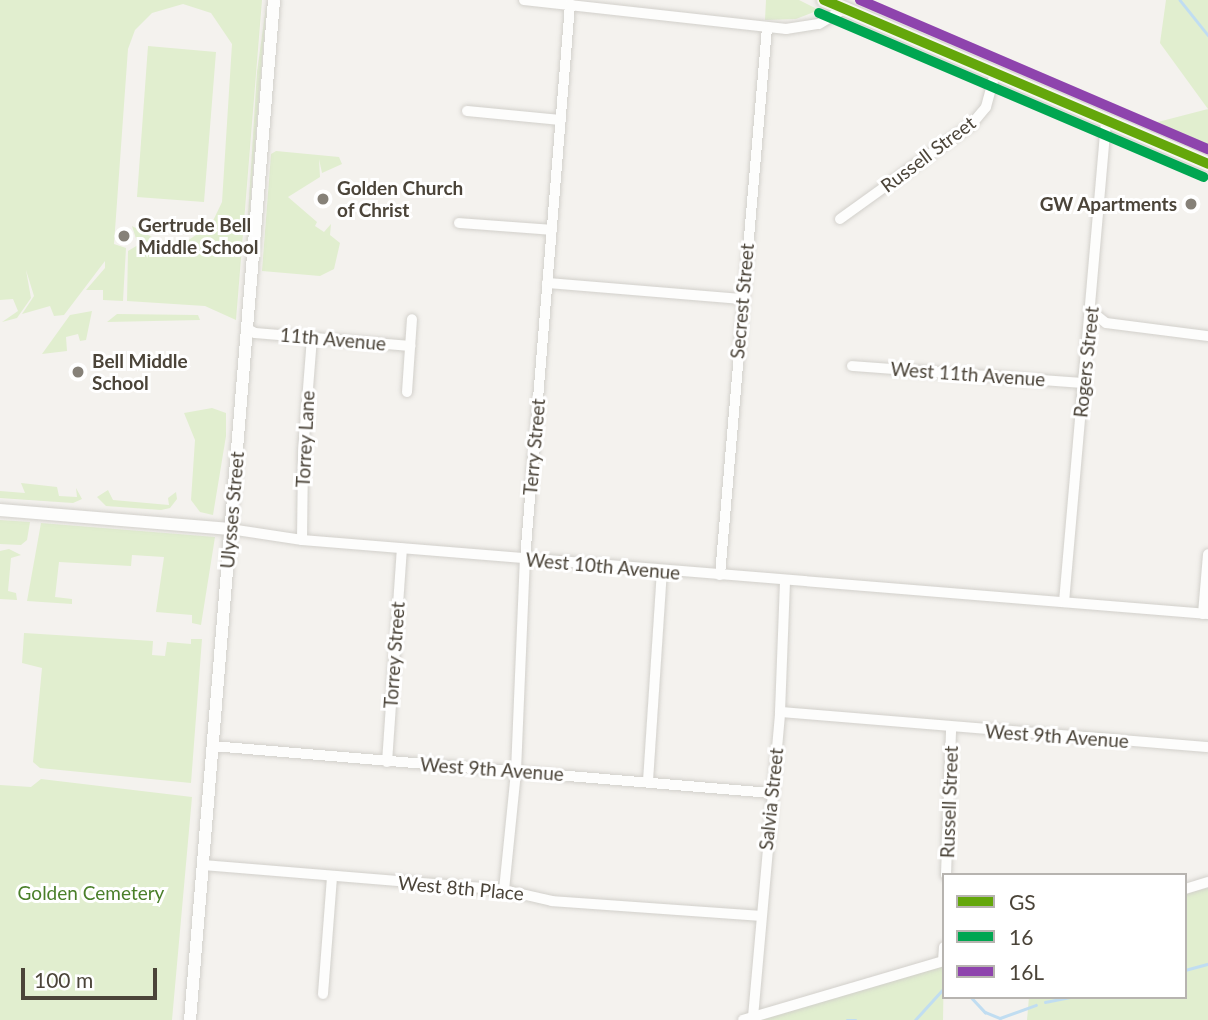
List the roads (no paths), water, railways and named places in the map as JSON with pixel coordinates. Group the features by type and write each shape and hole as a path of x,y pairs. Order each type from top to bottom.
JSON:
{"main road":[{"path":"824,0 1208,164"}],"street":[{"name":"Ulysses Street","path":"190,1020 230,529 251,330 274,0"},
{"path":"524,0 767,28 819,24 844,9"},
{"name":"Terry Street","path":"504,891 516,771 525,559 570,4"},
{"name":"Secrest Street","path":"720,575 767,28"},
{"name":"Russell Street","path":"840,219 971,125 986,107 995,73"},
{"path":"467,111 561,120"},
{"name":"Rogers Street","path":"1064,602 1092,312 1106,121"},
{"path":"459,223 552,230"},
{"path":"547,283 742,299"},
{"path":"1092,312 1107,323 1208,336"},
{"path":"407,392 412,319"},
{"name":"11th Avenue","path":"251,330 410,346"},
{"name":"Torrey Lane","path":"302,540 303,453 312,338"},
{"name":"West 11th Avenue","path":"852,366 1084,383"},
{"name":"West 10th Avenue","path":"0,510 230,529 302,540 402,549 1205,614"},
{"name":"Torrey Street","path":"387,762 402,549"},
{"path":"1205,614 1208,554"},
{"path":"648,781 662,570"},
{"name":"Salvia Street","path":"748,1018 780,712 785,580"},
{"name":"West 9th Avenue","path":"780,712 951,729 1208,747"},
{"name":"Russell Street","path":"946,873 951,729"},
{"name":"West 9th Avenue","path":"212,746 771,793"},
{"name":"West 8th Place","path":"203,865 504,891 552,901 760,916"},
{"path":"323,994 332,877"},
{"path":"1187,888 1208,882"},
{"path":"748,1018 942,962"}],"waterway":[{"path":"1180,0 1208,35"},
{"path":"1187,969 1208,964"},
{"path":"915,1020 942,990"},
{"path":"973,999 985,1012 1000,1018 1036,1005"},
{"path":"1045,1002 1060,999"},
{"path":"847,1020 856,1020"}],"place":[{"name":"Golden Church of Christ","path":"323,199"},
{"name":"GW Apartments","path":"1191,204"},
{"name":"Gertrude Bell Middle School","path":"124,236"},
{"name":"Bell Middle School","path":"78,372"}],"park label":[{"name":"Golden Cemetery","path":"91,893"}]}
